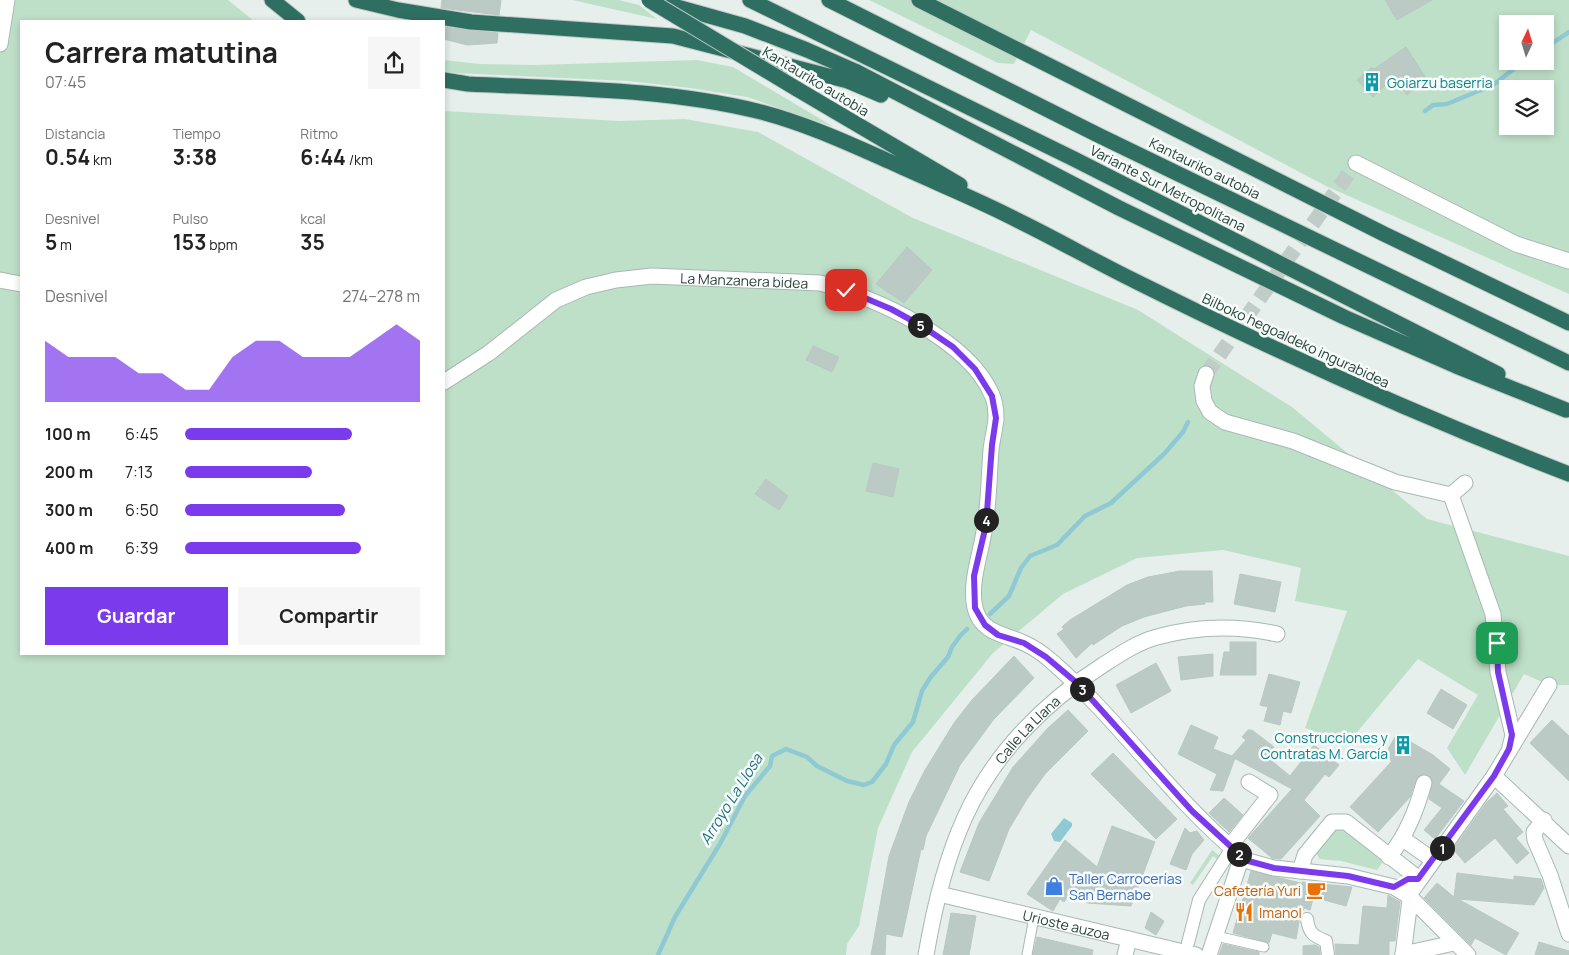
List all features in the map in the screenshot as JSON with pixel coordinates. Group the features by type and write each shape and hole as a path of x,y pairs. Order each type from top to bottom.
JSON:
{"highway":[{"path":"272,0 297,20"},
{"path":"356,0 398,10 471,22 673,36 848,81 984,139"},
{"path":"651,0 745,26 855,71 1119,208 1344,317 1456,366 1567,411"},
{"name":"Kantauriko autobia","path":"651,0 1017,220"},
{"name":"Variante Sur Metropolitana","path":"750,0 1352,298 1567,411"},
{"name":"Kantauriko autobia","path":"828,0 1090,131 1569,363"},
{"path":"919,0 1384,234 1569,323"},
{"path":"445,80 468,84 639,92 700,99 759,111 849,144 1017,220"},
{"name":"Bilboko hegoaldeko ingurabidea","path":"1017,220 1133,281 1304,364 1492,444 1569,474"}],"street":[{"path":"0,44 8,0"},
{"path":"1356,163 1516,244 1569,262"},
{"name":"La Manzanera bidea","path":"445,381 489,353 556,300 586,287 616,280 652,276 820,283 846,290 891,309 922,326 953,347 975,369 992,396 996,418 986,525 974,576 975,608 985,625 998,635 1024,643 1046,657 1077,683 1192,811 1234,851"},
{"path":"0,280 20,284"},
{"path":"1206,374 1202,386 1204,401 1210,412 1225,422 1293,441 1395,482 1450,495 1465,484"},
{"path":"1450,495 1493,614 1498,672 1512,735 1509,749"},
{"name":"Calle La Llana","path":"926,955 951,850 962,824 990,773 1019,735 1045,709 1077,683 1125,650 1155,638 1189,630 1222,627 1247,628 1277,634"},
{"path":"1454,943 1403,954 1410,897 1418,879 1494,776 1549,685"},
{"path":"1494,776 1544,820 1569,846"},
{"path":"1192,949 1199,900 1234,851 1270,795 1249,782"},
{"path":"1389,857 1403,839 1412,821 1424,783"},
{"path":"1544,820 1534,832 1535,840 1550,875 1569,934"},
{"path":"1300,871 1304,856 1332,822 1346,822 1418,879"},
{"path":"1403,839 1433,860"},
{"path":"1234,851 1274,868 1364,879 1394,887 1410,897 1468,955"},
{"path":"1209,955 1216,936 1234,851"},
{"path":"1394,887 1408,879 1418,879"},
{"name":"Urioste auzoa","path":"939,894 1130,939 1192,949"},
{"path":"1307,920 1309,931 1326,940 1328,955"},
{"path":"1126,955 1130,939"}],"lane":[{"path":"1027,955 1034,917"},
{"path":"1216,936 1264,947"}],"green space":[{"path":"0,0 228,0 253,20 20,20 20,655 445,655 445,111 620,121 685,119 758,132 913,218 1138,310 1292,407 1427,519 1569,556 1569,685 1549,685 1524,674 1465,775 1447,748 1478,695 1418,659 1348,743 1305,728 1347,611 1295,601 1301,568 1223,550 1137,558 1063,594 993,653 912,752 878,828 859,926 847,944 846,955 0,955"},
{"path":"572,0 619,0 639,5 657,19"},
{"path":"869,0 1569,0 1569,294 1326,186 1031,30 1014,64 998,63"},
{"path":"445,60 480,64 535,65 697,60 733,67 834,127 747,97 690,88 628,81 445,71"},
{"path":"1345,829 1383,862 1377,870 1341,861 1319,859 1317,853 1335,830"},
{"path":"1212,850 1221,857 1219,861 1213,856 1193,885 1190,883"}],"water":[{"path":"1064,818 1072,823 1072,826 1060,842 1054,841 1051,834"}],"building":[{"path":"442,0 501,0 499,15 441,8"},
{"path":"1385,0 1432,0 1397,20"},
{"path":"445,27 498,33 497,43 467,45 445,39"},
{"path":"1406,47 1426,78 1407,95 1395,76 1373,97 1357,80 1372,67 1374,69"},
{"path":"907,247 932,270 904,303 876,284"},
{"path":"813,346 839,357 832,372 806,360"},
{"path":"873,463 899,469 893,497 866,491"},
{"path":"766,479 788,496 779,510 755,494"},
{"path":"1180,571 1212,571 1213,602 1186,606 1144,617 1122,626 1093,645 1092,643 1076,658 1057,634 1064,629 1062,627 1070,620 1127,585 1148,577"},
{"path":"1240,574 1281,582 1275,612 1234,604"},
{"path":"1230,642 1256,642 1256,675 1220,675 1224,652 1230,652"},
{"path":"1213,654 1213,676 1181,680 1178,657"},
{"path":"1014,656 1034,678 994,719 960,765 926,836 923,850 921,849 902,937 886,934 885,955 871,955 889,856 909,802 925,770 954,723 972,700"},
{"path":"1156,663 1171,691 1131,713 1116,685"},
{"path":"1269,674 1300,682 1291,713 1283,711 1280,725 1264,721 1268,707 1260,705"},
{"path":"1441,689 1467,705 1453,729 1427,713"},
{"path":"1068,710 1088,731 1045,774 1027,799 1009,829 989,881 960,872 979,823 1013,767 1048,728"},
{"path":"1552,720 1569,736 1569,781 1530,743"},
{"path":"1191,725 1218,737 1213,749 1232,756 1246,740 1242,737 1248,730 1252,730 1274,747 1267,757 1290,776 1314,745 1339,765 1329,777 1325,774 1304,800 1320,816 1281,859 1272,858 1248,838 1292,789 1235,759 1223,791 1210,790 1217,774 1178,754"},
{"path":"1397,734 1433,755 1450,769 1439,784 1464,801 1435,839 1424,830 1442,808 1429,799 1433,781 1427,774 1417,777 1410,797 1378,832 1350,807 1392,761 1384,756"},
{"path":"1113,753 1177,819 1156,839 1091,774"},
{"path":"1497,793 1508,806 1503,809 1523,832 1516,838 1529,853 1517,864 1495,838 1465,863 1453,849 1487,802"},
{"path":"1224,798 1243,815 1229,832 1209,813"},
{"path":"1112,826 1155,842 1131,906 1087,903 1071,892 1064,902 1060,899 1053,911 1027,894 1065,840 1097,867"},
{"path":"1185,828 1190,833 1197,831 1204,840 1192,854 1186,870 1170,864"},
{"path":"1251,871 1305,884 1302,882 1352,887 1346,906 1324,900 1315,892 1310,910 1304,908 1300,916 1296,939 1272,933 1269,943 1233,933"},
{"path":"1457,873 1514,880 1514,876 1541,879 1544,888 1534,905 1458,899 1519,933 1506,955 1475,938 1471,945 1424,898 1437,883 1454,897"},
{"path":"1388,895 1400,902 1395,941 1389,941 1389,955 1336,955 1335,944 1359,945 1363,906 1387,908"},
{"path":"1151,912 1164,921 1156,935 1145,928"},
{"path":"951,913 976,916 969,955 943,955"},
{"path":"1037,937 1093,950 1092,955 1033,955"},
{"path":"1539,942 1569,951 1569,955 1535,955"},
{"path":"1223,944 1259,952 1259,955 1219,955"},
{"path":"1315,945 1319,947 1320,955 1303,955 1303,946"}],"waterway":[{"name":"Arroyo La Llosa","path":"1554,42 1569,32"},
{"name":"Arroyo La Llosa","path":"1425,111 1433,105 1447,104 1493,85 1512,70"},
{"name":"Arroyo La Llosa","path":"990,614 1009,596 1021,568 1030,556 1057,545 1085,516 1111,503 1164,454 1183,432 1188,422"},
{"name":"Arroyo La Llosa","path":"658,955 675,917 721,842 745,796 770,766 772,756 786,749 807,757 817,766 847,781 864,785 872,782 886,764 894,745 913,722 922,691 930,678 948,657 952,647 967,629"}],"tunnel":[{"path":"1206,374 1356,163"}],"place":[{"name":"Goiarzu baserria","path":"1372,82"},
{"name":"Construcciones y Contratas M. García","path":"1403,745"},
{"name":"Taller Carrocerías San Bernabe","path":"1054,886"},
{"name":"Cafetería Yuri","path":"1316,890"},
{"name":"Imanol","path":"1244,912"}],"route":[{"path":"846,290 891,309 922,326 953,347 975,369 992,396 996,418 986,525 974,576 975,608 985,625 998,635 1024,643 1046,657 1077,683 1192,811 1239,854 1241,859 1274,868 1348,876 1389,884 1394,887 1408,879 1418,879 1467,815 1494,776 1509,749 1512,735 1510,718 1498,672 1497,643"}]}
